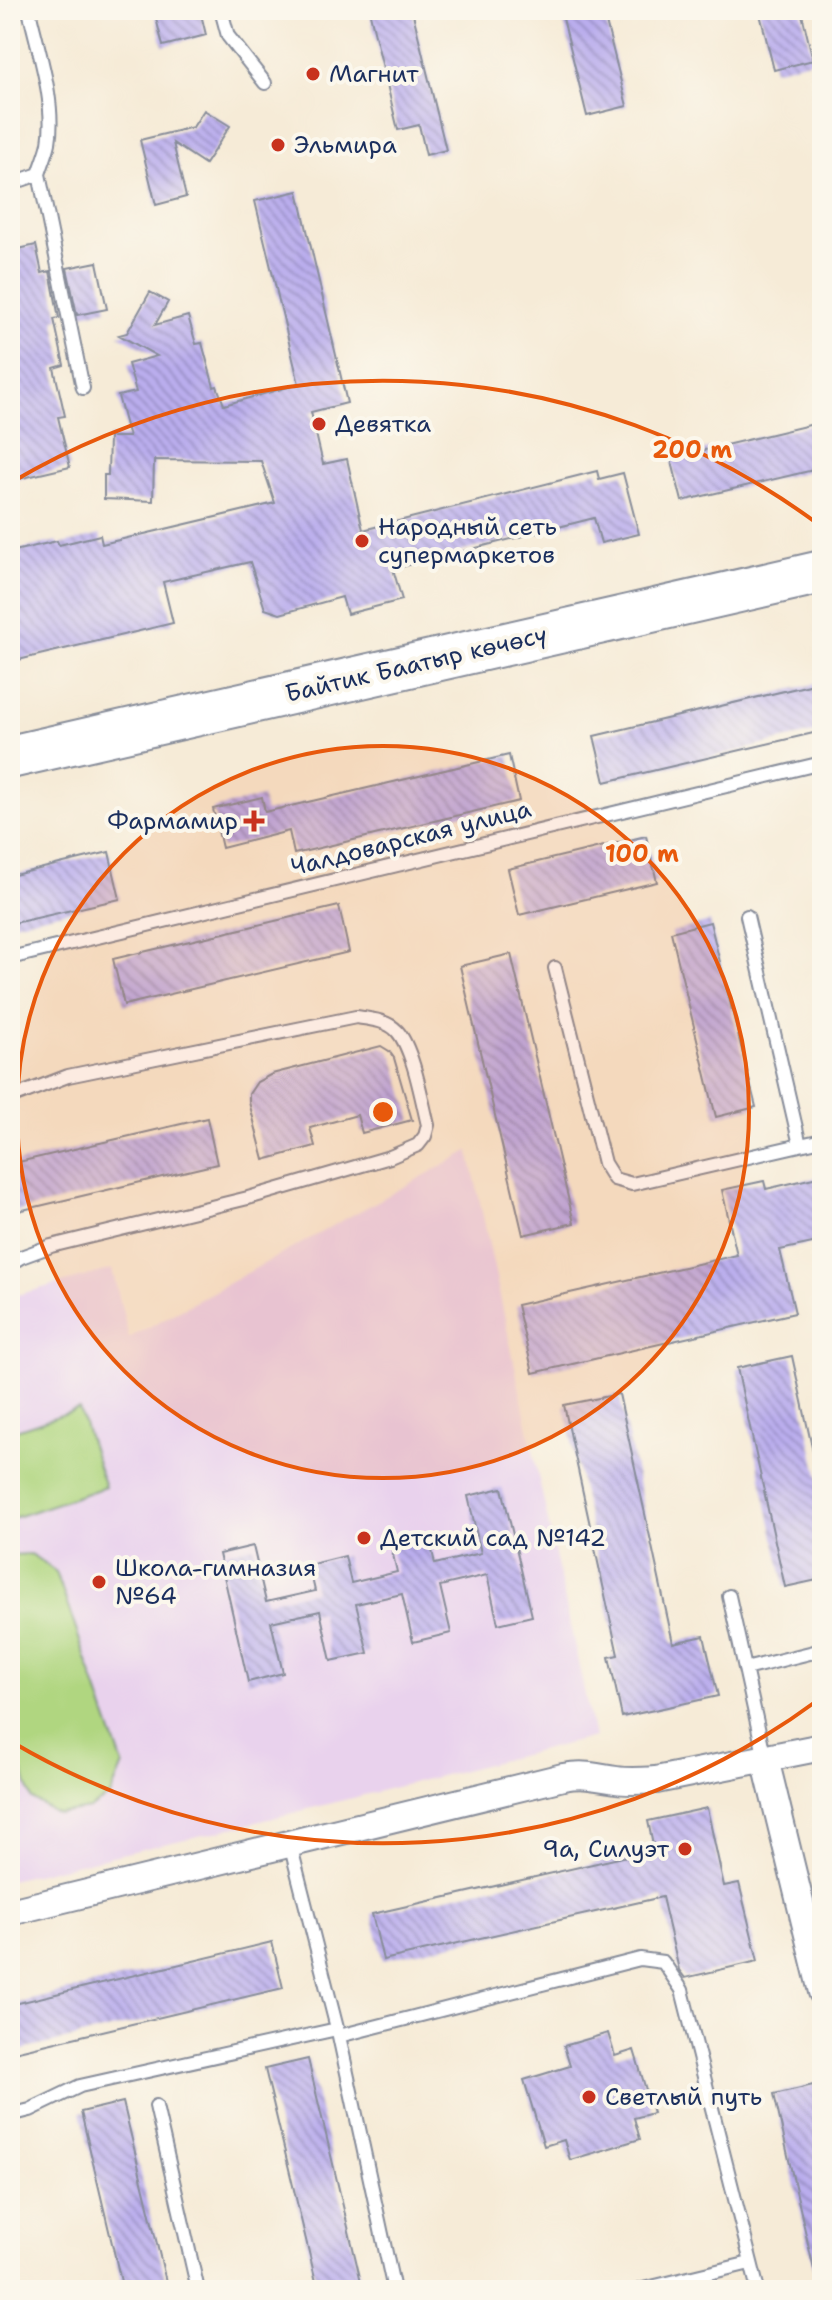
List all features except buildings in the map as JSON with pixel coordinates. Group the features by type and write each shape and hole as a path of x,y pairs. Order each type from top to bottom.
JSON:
{"main road":[{"name":"Байтик Баатыр көчөсү","path":"10,757 822,572"}],"street":[{"path":"10,1912 581,1774 637,1782 822,1747"},
{"path":"765,1759 822,1992"}],"lane":[{"path":"29,10 51,119 49,144 39,174 83,388"},
{"path":"221,10 228,36 265,83"},
{"path":"10,184 39,174"},
{"name":"Чалдоварская улица","path":"10,958 822,763"},
{"path":"747,916 800,1145"},
{"path":"555,968 604,1163 614,1179 632,1184 822,1140"},
{"path":"10,1098 68,1076 356,1017 387,1024 397,1031 408,1049 428,1125 418,1145 390,1157 248,1198 51,1246 10,1264"},
{"path":"729,1596 765,1759"},
{"path":"745,1669 822,1650"},
{"path":"290,1844 338,2032 394,2290"},
{"path":"10,2115 30,2110 80,2086 338,2032 640,1959 663,1962 682,1990 758,2290"},
{"path":"156,2106 198,2290"},
{"path":"639,2290 750,2263"},
{"path":"10,2264 16,2290"}],"shaded area":[{"name":"Детский сад №142","path":"469,1151 594,1737 245,1825 10,1880 10,1297 112,1269 129,1338"}],"green space":[{"path":"79,1409 105,1487 10,1519 10,1432"},
{"path":"31,1554 56,1572 123,1765 110,1796 89,1809 58,1814 32,1799 10,1736 10,1555"}],"place":[{"name":"Магнит","path":"313,74"},
{"name":"Эльмира","path":"278,145"},
{"name":"Девятка","path":"319,424"},
{"name":"Народный сеть супермаркетов","path":"362,541"},
{"name":"Фармамир","path":"254,821"},
{"name":"Детский сад №142","path":"364,1538"},
{"name":"Школа-гимназия №64","path":"99,1582"},
{"name":"9а, Силуэт","path":"685,1849"},
{"name":"Светлый путь","path":"589,2097"}]}
